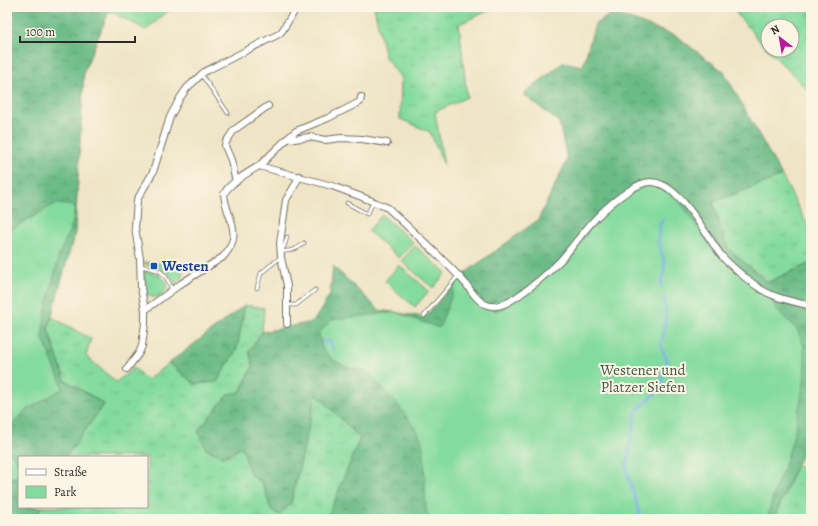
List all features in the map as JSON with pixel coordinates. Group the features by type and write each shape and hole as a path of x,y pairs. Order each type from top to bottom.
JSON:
{"street":[{"path":"127,369 139,353 142,346 145,310 141,288 140,259 135,227 137,200 153,172 170,117 187,88 201,74 215,65 279,34 297,7"},
{"path":"145,310 172,290 223,257 227,252 232,239 233,225 224,194 226,190 259,166 296,131 328,118 360,102 361,97"},
{"path":"236,182 231,160 225,146 226,142 234,130 268,106"},
{"path":"288,137 294,139 310,137 325,140 342,138 362,139 387,143"},
{"path":"259,166 332,186 374,201 388,208 457,274 475,297 489,306 500,306 507,303 531,286 559,262 606,208 636,186 651,182 663,185 675,194 690,211 722,256 755,286 781,298 811,306"},
{"path":"287,324 287,286 281,254 286,200 299,176"}],"lane":[{"path":"201,74 228,113"},
{"path":"347,203 367,214 374,201"},
{"path":"257,288 261,273 281,254 287,237"},
{"path":"281,254 299,248 304,243"},
{"path":"140,266 160,271 165,274 172,290"},
{"path":"424,316 457,274"},
{"path":"288,305 296,304 315,290"}],"green space":[{"path":"7,7 111,7 84,71 75,232 48,329 65,380 104,404 67,456 18,456 18,508 41,508 34,519 7,519"},
{"path":"111,7 173,7 146,30 110,11"},
{"path":"374,7 497,7 459,24 467,97 435,112 444,165 430,132 400,119 401,78 385,57"},
{"path":"731,7 811,7 811,93 776,58 800,58 800,18 760,18 760,41"},
{"path":"613,13 676,36 724,72 782,176 713,202 727,248 768,282 811,263 811,417 807,445 796,466 774,519 382,519 378,515 369,519 327,519 360,438 316,394 291,503 280,515 272,511 262,482 251,475 242,447 224,457 206,449 198,431 228,394 240,392 253,366 249,351 262,332 313,322 330,295 333,266 379,310 425,317 461,276 538,220 567,160 559,122 523,94 564,62 583,66 595,24"},
{"path":"782,176 811,232 811,263 768,282 727,248 712,202"},
{"name":"Westener und Platzer Siefen","path":"652,184 671,195 683,206 712,248 764,292 772,301 777,310 797,329 803,343 805,362 804,383 794,434 784,469 775,488 767,519 429,519 426,510 424,452 418,432 395,401 367,372 348,368 335,361 326,353 321,345 319,333 331,320 395,312 439,328 459,277 489,307 495,311 504,307 558,265 585,236 601,214 632,193"},
{"path":"55,204 75,206 73,222 59,255 46,309 42,336 63,388 25,411 7,430 7,232"},
{"path":"382,215 413,242 399,258 368,231"},
{"path":"415,246 446,273 433,288 401,261"},
{"path":"144,262 182,265 182,279 175,283 168,273 158,268 157,265 152,264 152,267"},
{"path":"399,265 429,291 415,307 385,281"},
{"path":"144,271 158,274 167,282 166,290 161,295 154,297 146,294"},
{"path":"245,305 264,308 262,332 249,351 253,366 240,392 206,449 224,456 242,447 251,475 262,482 272,511 291,503 316,394 361,438 327,519 34,519 41,508 148,508 148,456 67,456 104,404 65,380 48,329 52,317 91,339 86,356 116,382 134,368 147,380 169,363 195,384 217,382 237,348"},
{"path":"245,305 237,348 217,382 195,384 169,363"},
{"path":"7,448 18,463 18,476 7,478"},
{"path":"796,466 811,470 811,519 774,519"}],"waterway":[{"path":"661,286 665,264 658,240 660,223 663,220"},
{"path":"640,519 626,469 636,411 660,389 667,359 661,348 666,317 664,297"},
{"path":"322,341 329,341 334,351"}],"place":[{"name":"Westen","path":"154,266"}]}
